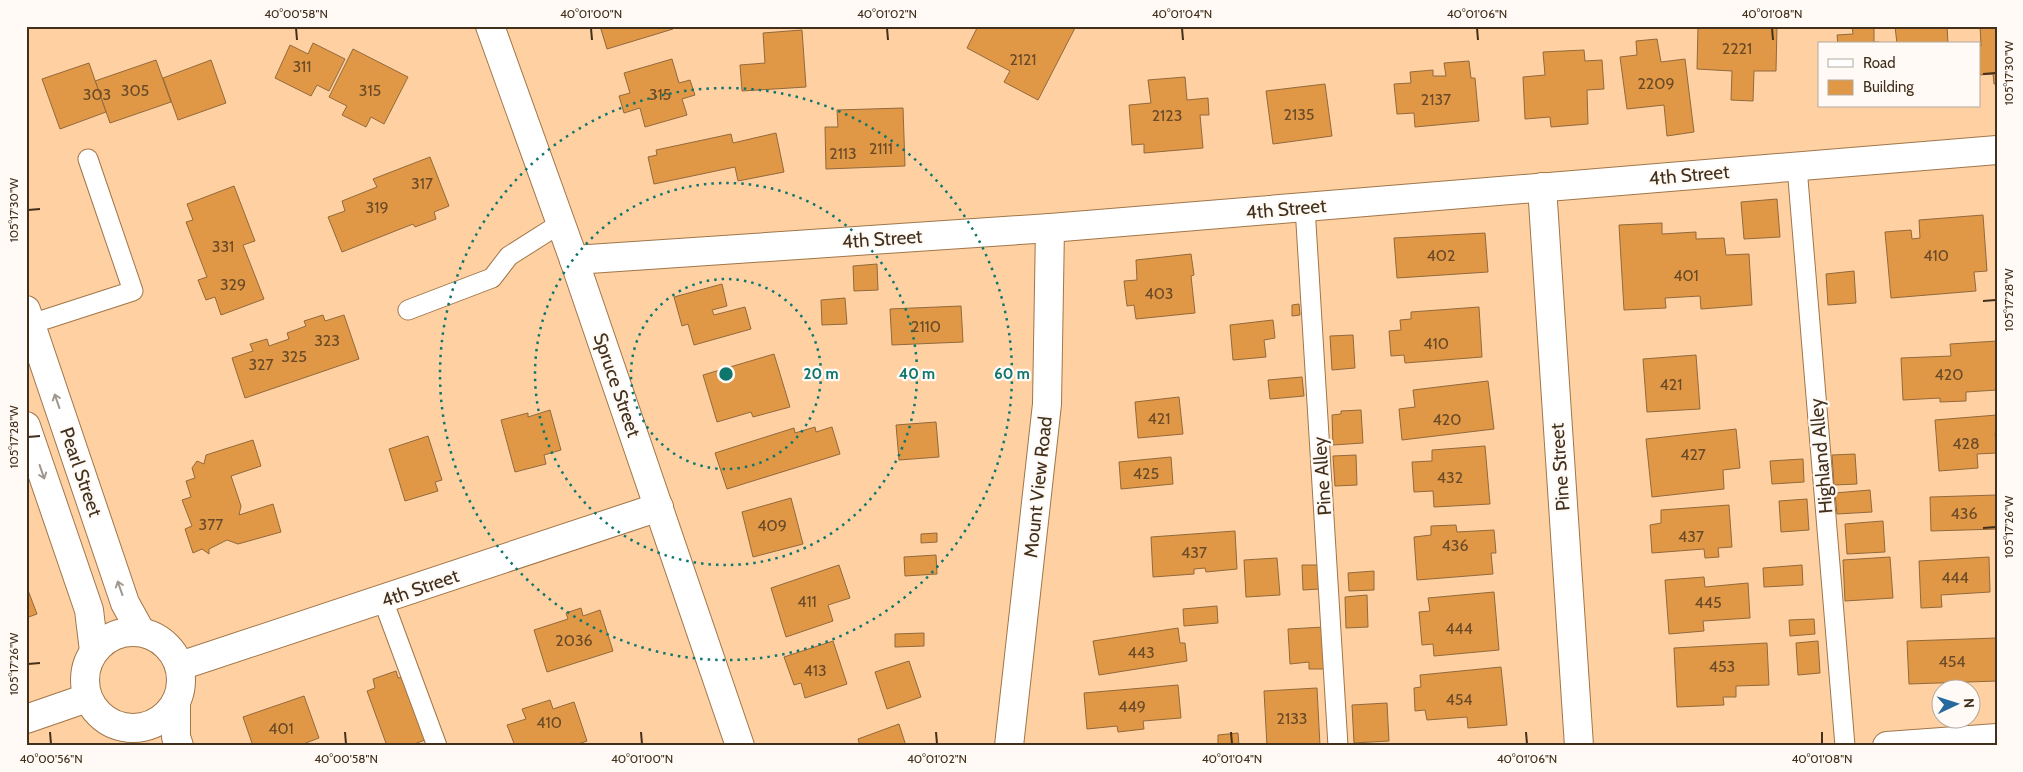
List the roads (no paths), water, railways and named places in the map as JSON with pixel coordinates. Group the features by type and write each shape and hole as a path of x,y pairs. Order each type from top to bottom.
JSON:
{"street":[{"name":"Spruce Street","path":"490,26 574,260 740,746"},
{"name":"4th Street","path":"574,260 1050,228 1997,150"},
{"name":"Pine Street","path":"1542,187 1579,746"},
{"name":"Mount View Road","path":"1009,746 1047,404 1050,228"},
{"name":"Pearl Street","path":"29,317 125,603 141,632"},
{"name":"Pearl Street","path":"26,426 89,610 94,651"},
{"name":"4th Street","path":"180,666 384,600 659,507"},
{"path":"124,746 87,698 84,682 87,665 94,651 107,639 124,632 141,632 158,639 171,650 180,666 181,684 176,702 176,737 179,746"},
{"path":"26,719 87,698"},
{"path":"105,720 131,729 145,728 158,722 168,714 176,702"},
{"path":"1887,746 1997,738"}],"lane":[{"path":"29,317 133,291 88,159"},
{"name":"Highland Alley","path":"1797,167 1845,746"},
{"name":"Pine Alley","path":"1305,207 1338,746"},
{"path":"408,310 492,278 509,256 561,223"},
{"path":"384,600 437,746"}]}
